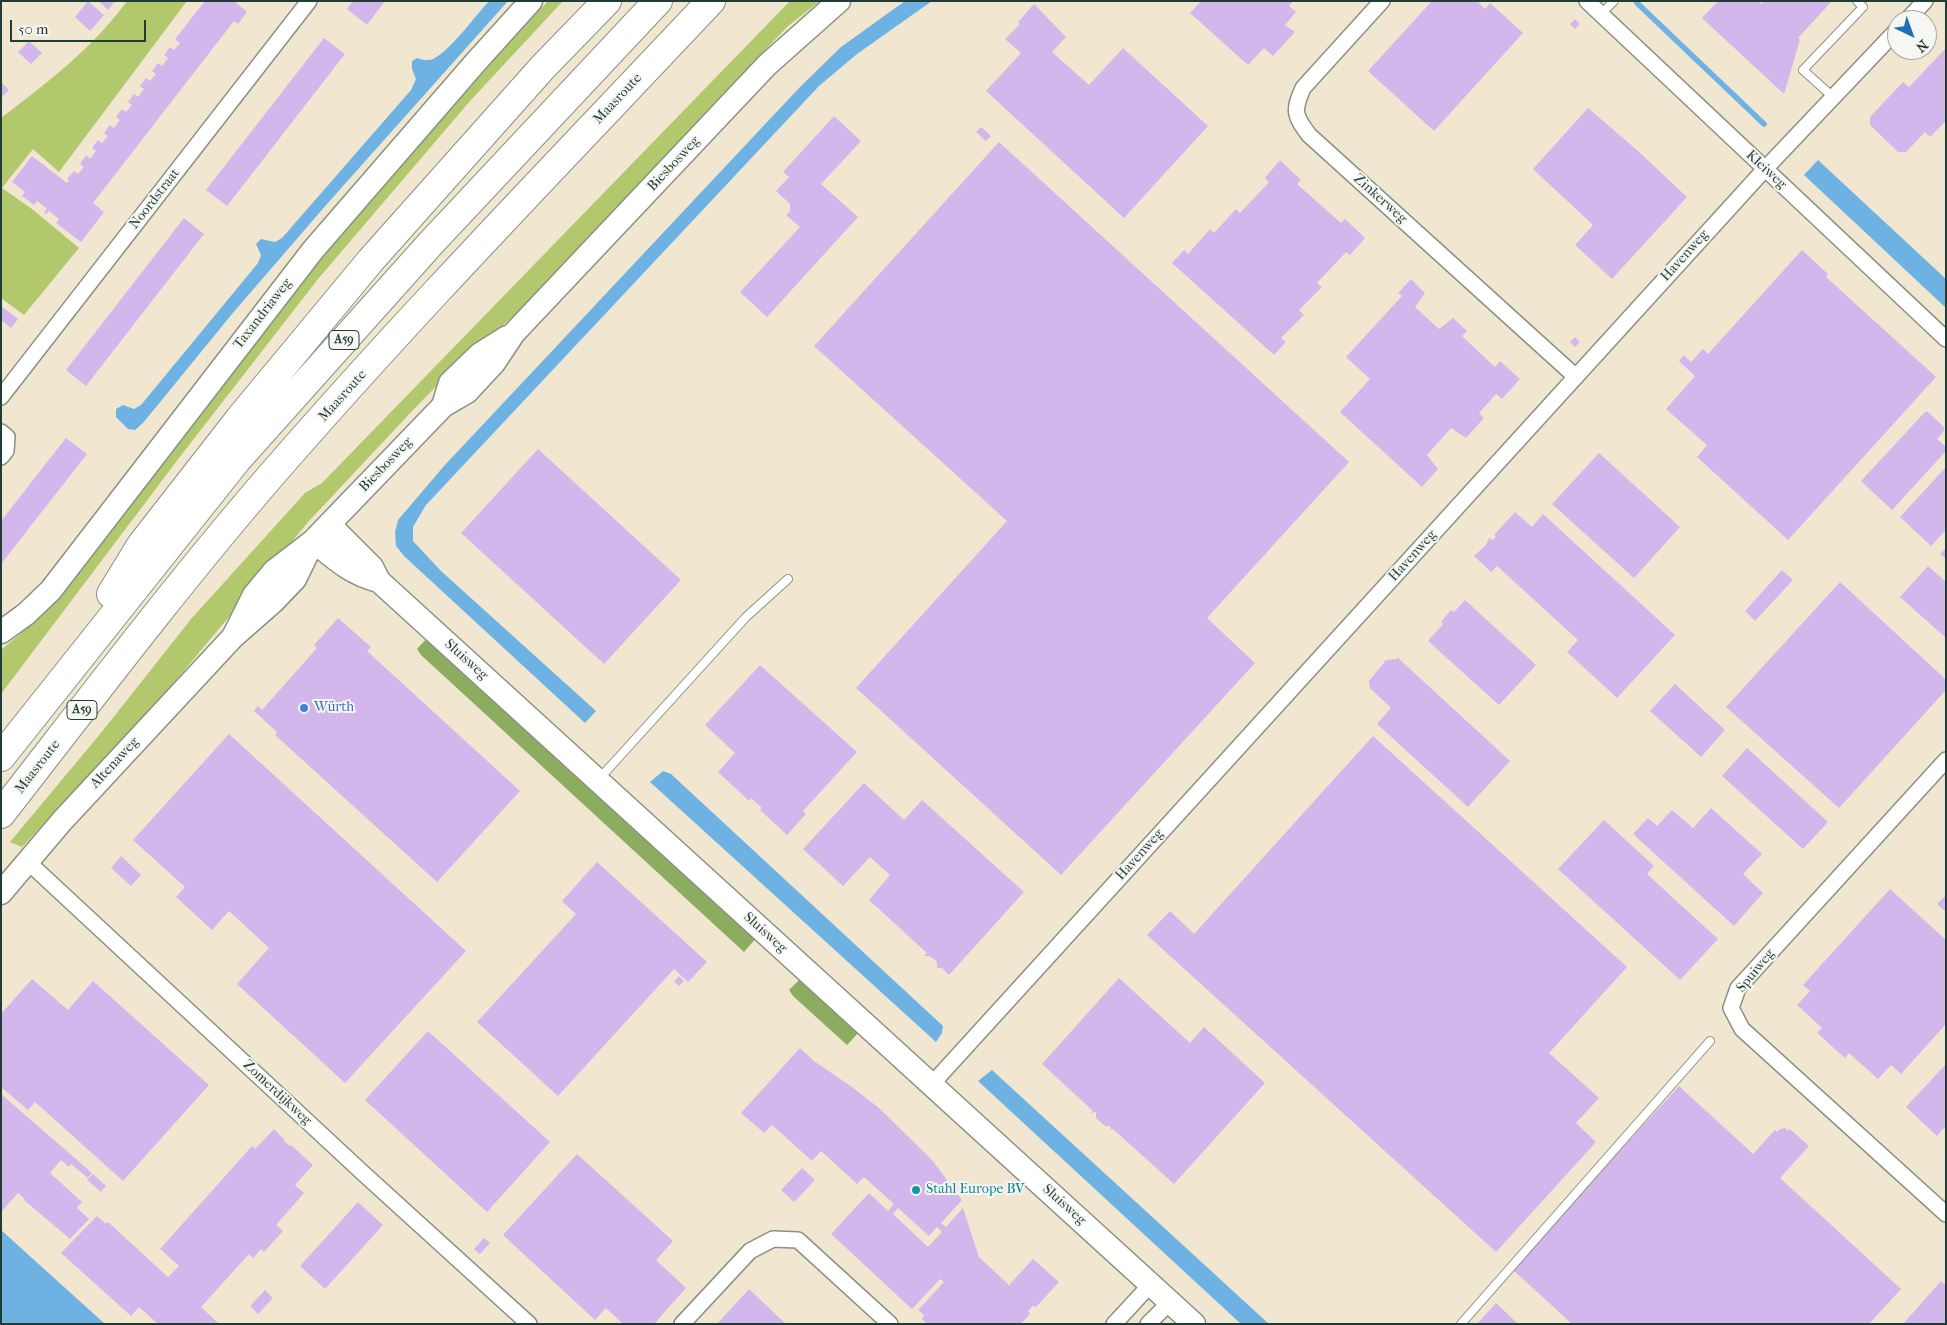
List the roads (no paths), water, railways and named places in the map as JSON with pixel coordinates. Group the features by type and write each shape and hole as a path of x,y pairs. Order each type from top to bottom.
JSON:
{"highway":[{"name":"A59","path":"48,695 140,545 240,418 371,260 543,68 607,1"},
{"name":"A59","path":"1,756 237,460 430,243 658,1"},
{"name":"Maasroute","path":"1,814 163,605 268,479 424,305 711,1"}],"main road":[{"name":"Taxandriaweg","path":"1,632 26,614 51,590 313,250 531,1"},
{"name":"Biesbosweg","path":"329,524 443,406 467,392 494,363 514,333 767,65 839,1"},
{"name":"Sluisweg","path":"329,524 372,566 379,581 1194,1324"},
{"name":"Altenaweg","path":"1,893 27,861 232,637 274,601 295,579 313,541 329,524"},
{"name":"Sluisweg","path":"313,541 344,566 362,577 379,581"}],"street":[{"name":"Noordstraat","path":"1,397 309,1"},
{"name":"Zinkerweg","path":"1382,1 1303,88 1296,104 1298,120 1310,135 1576,377"},
{"name":"Kleiweg","path":"1588,1 1946,339"},
{"name":"Havenweg","path":"932,1084 1765,169 1887,41"},
{"path":"1,432 6,437 6,451 1,457"},
{"name":"Spuiweg","path":"1946,760 1738,988 1731,1008 1742,1029 1946,1214"},
{"name":"Zomerdijkweg","path":"27,861 364,1174 529,1324"},
{"path":"682,1324 750,1251 774,1239 798,1240 890,1324"},
{"path":"1114,1324 1151,1284"},
{"path":"1148,1324 1170,1302"}],"lane":[{"path":"1601,14 1614,1"},
{"path":"1833,98 1803,70 1863,7 1857,1"},
{"path":"598,780 746,617 788,579"},
{"path":"1461,1324 1710,1040"}],"water":[{"path":"489,1 508,1 327,204 232,314 143,423 135,430 128,429 116,417 116,409 123,405 134,409 141,405 258,263 261,255 256,244 261,239 275,242 282,238 411,90 416,79 412,69 412,61 417,58 431,60 447,49"},
{"path":"905,1 932,1 857,54 819,86 426,505 413,527 413,541 441,571 596,711 585,723 404,556 396,546 395,532 398,520 444,466 800,87 841,47"},
{"path":"1818,160 1946,279 1946,308 1804,175"},
{"path":"663,771 671,774 943,1026 942,1033 936,1042 650,782"},
{"path":"992,1070 1269,1324 1241,1324 978,1081"},
{"path":"1,1230 105,1324 1,1324"}],"waterway":[{"path":"1637,3 1764,124"}],"place":[{"name":"Würth","path":"304,708"},
{"name":"Stahl Europe BV","path":"916,1190"}]}
